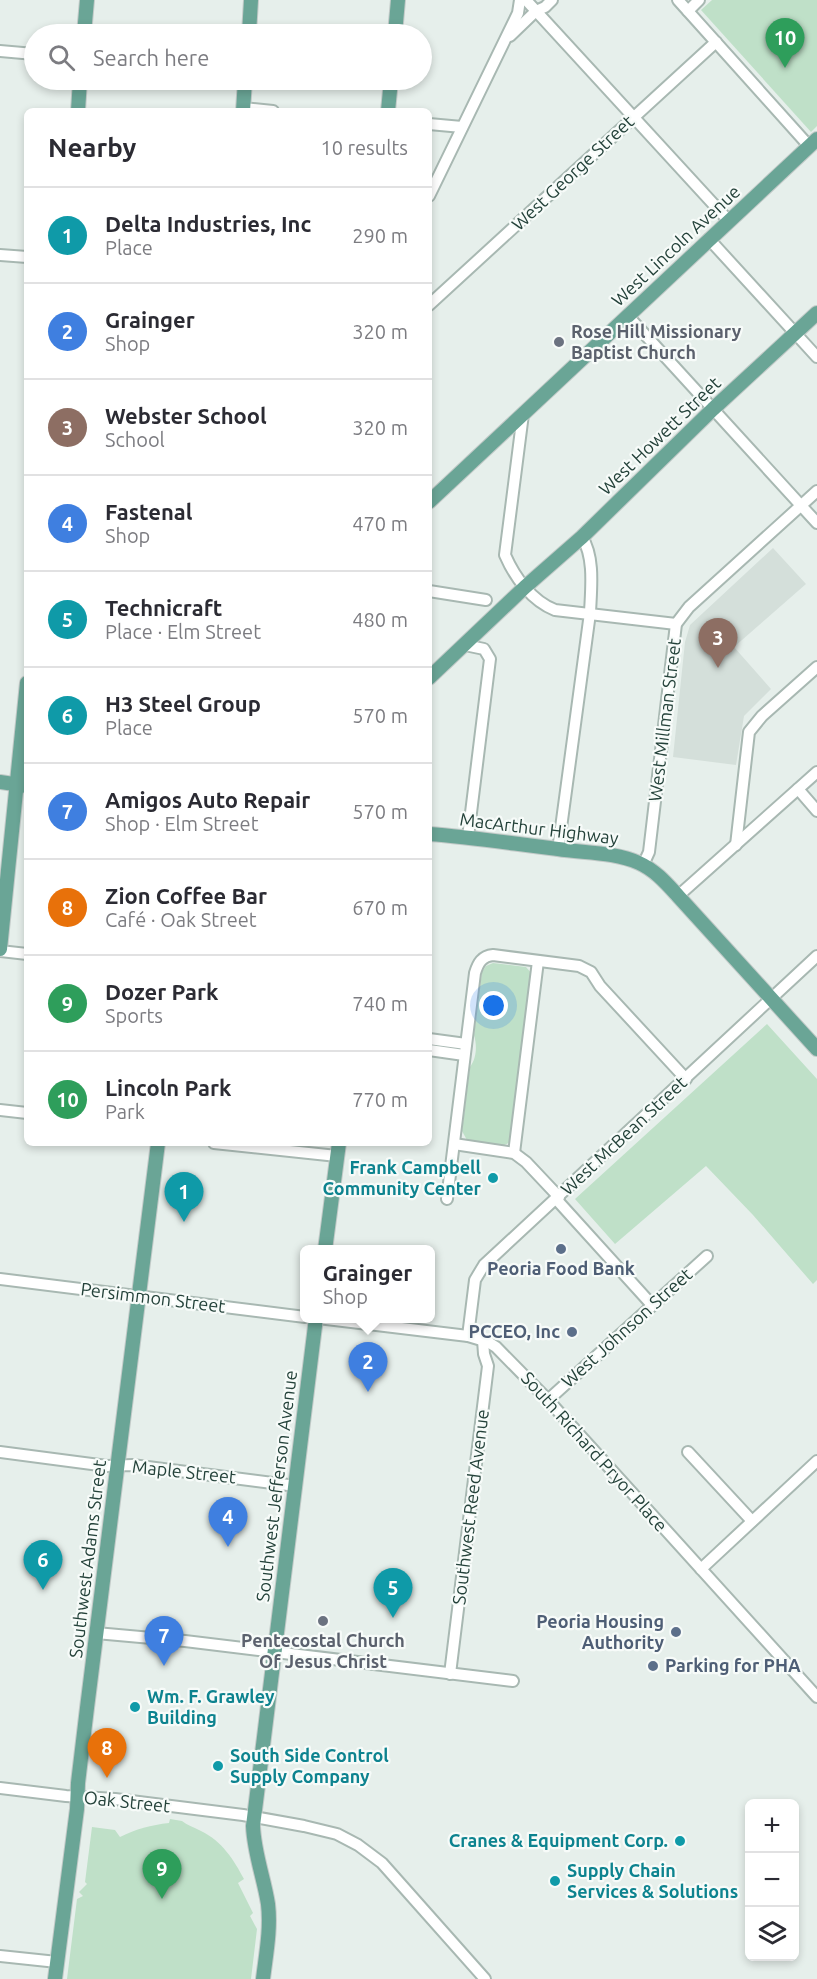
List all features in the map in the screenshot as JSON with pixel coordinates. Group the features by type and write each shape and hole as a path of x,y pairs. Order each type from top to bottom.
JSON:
{"main road":[{"path":"85,24 87,0"},
{"path":"250,24 252,0"},
{"path":"396,24 398,0"},
{"path":"78,108 79,90"},
{"path":"243,108 244,90"},
{"path":"388,108 390,90"},
{"name":"West Lincoln Avenue","path":"432,499 728,220 813,143"},
{"name":"West Howett Street","path":"432,675 525,586 582,537 713,409 817,313"},
{"path":"0,950 22,785 24,744"},
{"path":"0,782 22,785"},
{"name":"MacArthur Highway","path":"432,834 618,857 643,865"},
{"path":"643,865 678,896 817,1049"},
{"name":"Southwest Adams Street","path":"55,1979 158,1146"},
{"path":"326,1245 338,1149"},
{"name":"Southwest Jefferson Avenue","path":"263,1979 269,1916 254,1840 254,1817 316,1323"}],"street":[{"path":"432,190 518,13 520,0"},
{"path":"526,0 728,220"},
{"path":"503,42 536,11 545,7 552,0"},
{"path":"678,0 813,143"},
{"path":"688,11 699,0"},
{"name":"West George Street","path":"432,302 716,42"},
{"path":"0,51 24,53"},
{"path":"432,124 462,127"},
{"path":"709,239 817,357"},
{"path":"0,255 24,257"},
{"path":"628,316 817,523"},
{"path":"523,414 505,555 512,570 542,605 555,610 676,624"},
{"name":"West Millman Street","path":"643,865 649,852 676,624 693,603 817,491"},
{"path":"558,850 590,613 589,553 582,537"},
{"path":"432,591 486,600"},
{"path":"465,645 484,649 490,659 468,837"},
{"path":"736,845 749,732 775,703 817,667"},
{"path":"678,896 817,772"},
{"path":"798,789 817,811"},
{"path":"0,950 24,954"},
{"path":"447,1199 475,973 479,962 484,957 493,955 579,966 591,972 600,986 686,1079"},
{"name":"West McBean Street","path":"468,1336 475,1280 484,1265 817,956"},
{"path":"514,1153 538,961"},
{"path":"432,1040 465,1049"},
{"path":"432,1050 465,1049"},
{"path":"0,1110 24,1113"},
{"path":"454,1144 514,1153 526,1162 652,1305"},
{"path":"276,1146 338,1149"},
{"name":"West Johnson Street","path":"548,1400 707,1256"},
{"name":"Persimmon Street","path":"0,1279 300,1316"},
{"path":"359,1323 468,1336 483,1340"},
{"name":"South Richard Pryor Place","path":"483,1340 496,1347 548,1400 817,1697"},
{"name":"Southwest Reed Avenue","path":"450,1674 488,1366 483,1340"},
{"name":"Maple Street","path":"0,1452 107,1466 132,1465 296,1486"},
{"path":"688,1452 752,1521"},
{"path":"701,1569 817,1461"},
{"path":"96,1633 513,1681"},
{"name":"Oak Street","path":"0,1788 124,1800 254,1817 330,1832 363,1848 382,1863 485,1979"},
{"path":"0,1956 57,1962"}],"shaded area":[{"path":"773,548 806,584 734,647 771,689 744,716 736,765 673,757 685,642 690,625"}],"green space":[{"path":"712,0 817,0 817,126 811,132 701,10"},
{"path":"493,963 526,967 533,975 519,1087 516,1090 511,1127 513,1139 498,1146 468,1142 462,1131 470,1067 476,1051 474,1035 482,972 486,966"},
{"path":"767,1024 817,1079 817,1280 813,1284 753,1215 706,1166 615,1244 575,1199"},
{"path":"170,1819 182,1821 215,1840 232,1858 244,1879 238,1883 253,1913 250,1916 257,1929 251,1979 67,1979 77,1899 83,1896 79,1892 87,1884 85,1882 92,1827 115,1830 120,1837 144,1828 169,1823"}],"place":[{"name":"Lincoln Park","path":"785,68"},
{"name":"Rose Hill Missionary Baptist Church","path":"559,342"},
{"name":"Webster School","path":"718,668"},
{"name":"Frank Campbell Community Center","path":"493,1178"},
{"name":"Delta Industries, Inc","path":"184,1222"},
{"name":"Peoria Food Bank","path":"561,1249"},
{"name":"PCCEO, Inc","path":"572,1332"},
{"name":"Grainger","path":"368,1392"},
{"name":"Fastenal","path":"228,1547"},
{"name":"H3 Steel Group","path":"43,1590"},
{"name":"Technicraft","path":"393,1618"},
{"name":"Pentecostal Church Of Jesus Christ","path":"323,1621"},
{"name":"Peoria Housing Authority","path":"676,1632"},
{"name":"Amigos Auto Repair","path":"164,1666"},
{"name":"Parking for PHA","path":"653,1666"},
{"name":"Wm. F. Grawley Building","path":"135,1707"},
{"name":"South Side Control Supply Company","path":"218,1766"},
{"name":"Zion Coffee Bar","path":"107,1778"},
{"name":"Cranes & Equipment Corp.","path":"680,1841"},
{"name":"Supply Chain Services & Solutions","path":"555,1881"},
{"name":"Dozer Park","path":"162,1899"}]}
